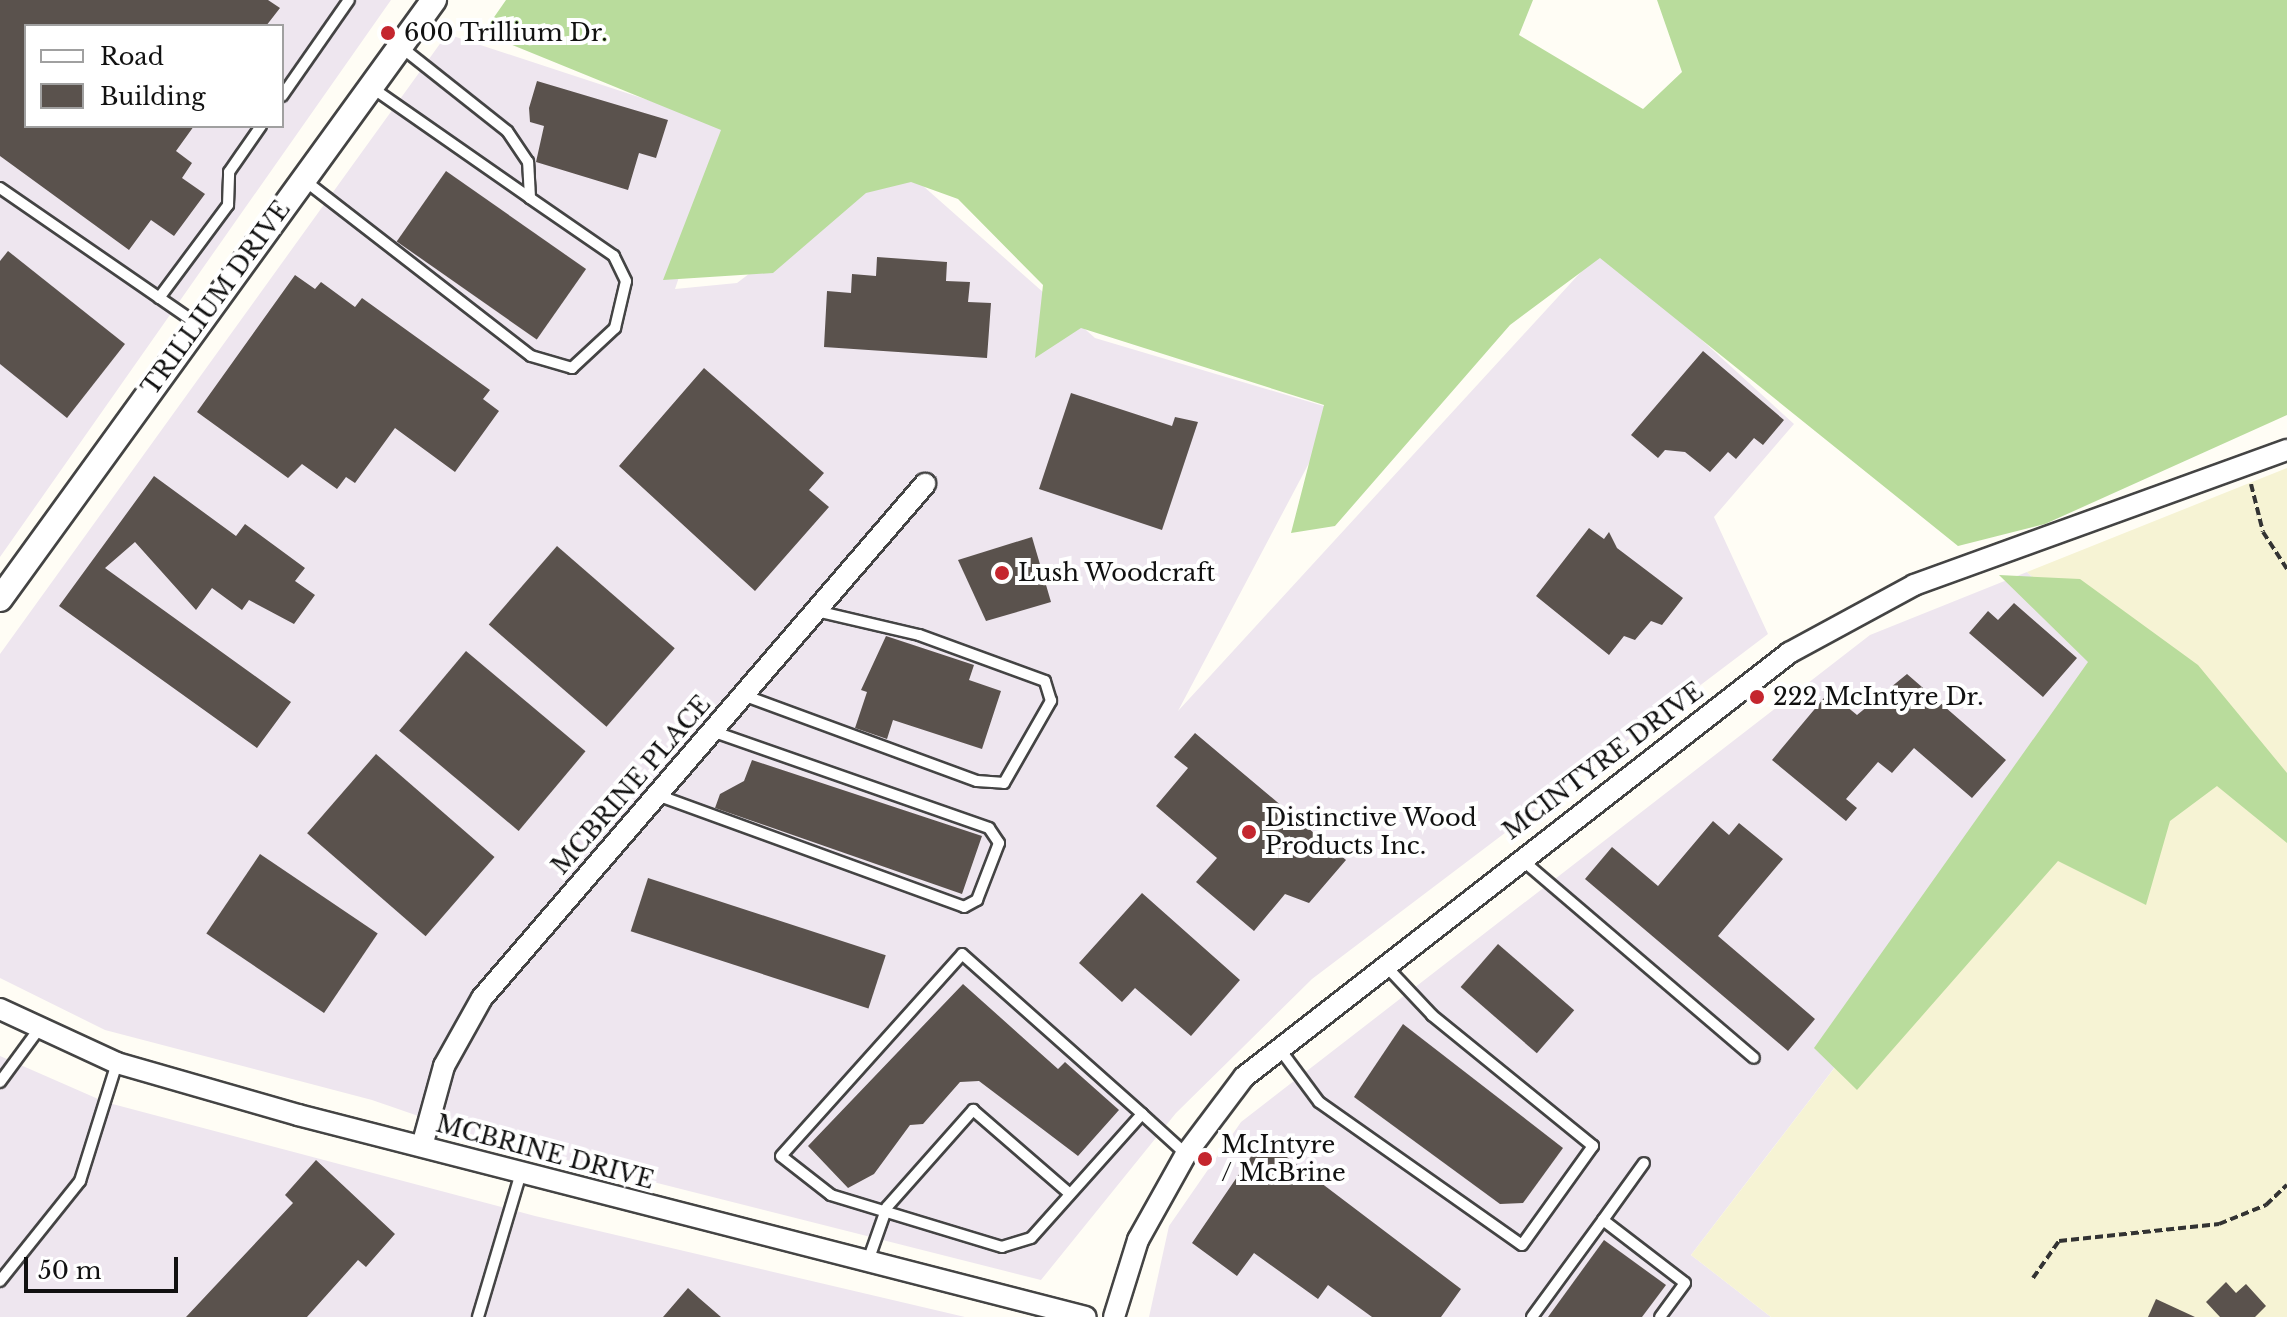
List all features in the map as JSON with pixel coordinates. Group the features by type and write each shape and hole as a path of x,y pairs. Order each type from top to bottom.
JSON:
{"street":[{"name":"TRILLIUM DRIVE","path":"0,599 401,47 427,2"},
{"name":"MCINTYRE DRIVE","path":"1114,1317 1138,1240 1186,1154 1244,1077 1383,963 1789,653 1914,585 2287,450"},
{"name":"MCBRINE PLACE","path":"422,1146 444,1066 482,998 925,484"},
{"name":"MCBRINE DRIVE","path":"0,1009 117,1063 521,1173 1086,1317"}],"lane":[{"path":"284,93 349,0"},
{"path":"401,47 507,131 528,162 530,198"},
{"path":"303,179 531,356 572,368 615,328 626,281 614,256 371,87"},
{"path":"159,298 228,205 229,172 260,128"},
{"path":"0,188 197,324"},
{"path":"743,695 977,781 1004,783 1051,701 1045,681 919,635 816,611"},
{"path":"657,795 964,907 977,900 999,843 989,828 712,731"},
{"path":"1520,857 1754,1058"},
{"path":"1142,1114 1031,1238 1002,1247 887,1207 831,1195 781,1156 962,954 1142,1114 1186,1154"},
{"path":"1279,1048 1319,1102 1522,1245 1593,1146 1432,1015 1383,963"},
{"path":"0,1082 39,1029"},
{"path":"0,1281 80,1181 117,1063"},
{"path":"868,1261 887,1207 973,1110 1070,1194"},
{"path":"1532,1317 1644,1163"},
{"path":"478,1317 521,1173"},
{"path":"1603,1220 1685,1283 1660,1317"}],"path":[{"path":"2247,466 2263,532 2287,569"},
{"path":"2033,1278 2059,1241 2219,1224 2266,1205 2287,1185"}],"shaded area":[{"path":"0,0 391,0 0,557"},
{"path":"447,34 730,127 675,289 737,283 896,162 1095,338 1337,410 1178,711 1602,249 1794,424 1714,517 1768,634 1312,979 1176,1113 1041,1280 491,1141 372,1100 105,1030 0,978 0,654"},
{"path":"2287,468 2287,1317 1771,1317 1691,1255 2136,675 2027,572"},
{"path":"2027,572 2136,674 1691,1255 1771,1317 1149,1317 1169,1226 1241,1122 1870,635"},
{"path":"0,1056 105,1102 535,1216 965,1317 0,1317"}],"green space":[{"path":"506,0 1533,0 1519,35 1643,109 1682,72 1657,0 2287,0 2287,415 2045,524 1958,546 1600,258 1510,325 1335,526 1291,533 1324,405 1081,328 1035,358 1043,285 958,199 911,182 866,193 773,273 663,280 721,130 483,33"},
{"path":"1999,575 2080,579 2198,665 2287,773 2287,843 2217,786 2170,821 2146,905 2058,861 1857,1090 1814,1048 2088,662"}],"building":[{"path":"0,0 268,0 280,8 268,24 24,24 24,128 193,128 176,151 192,163 182,178 205,194 174,236 151,220 129,250 0,156"},
{"path":"537,81 668,120 656,158 639,153 628,190 536,162 544,126 530,122 529,108"},
{"path":"446,171 586,269 537,340 397,241"},
{"path":"8,251 125,344 67,418 0,364 0,261"},
{"path":"877,257 947,262 946,281 970,282 968,302 991,303 987,358 824,347 827,291 851,293 852,274 876,276"},
{"path":"295,275 315,289 321,282 355,307 362,298 490,390 483,399 499,411 455,472 395,428 355,483 346,477 337,489 302,464 288,478 197,412"},
{"path":"1703,351 1784,420 1763,445 1754,438 1736,459 1728,452 1710,472 1685,452 1665,450 1658,458 1631,435"},
{"path":"704,368 824,473 809,490 829,507 755,591 619,466"},
{"path":"1071,393 1172,426 1175,417 1198,422 1162,530 1039,489"},
{"path":"154,476 236,536 245,524 305,568 295,581 315,595 294,624 249,600 242,610 212,588 196,610 135,542 105,568 291,702 257,748 59,606"},
{"path":"1589,528 1604,539 1609,532 1617,548 1683,598 1662,625 1651,621 1635,640 1624,636 1609,655 1536,596"},
{"name":"Lush Woodcraft","path":"1032,537 1051,602 986,621 958,560"},
{"path":"557,546 675,648 607,727 489,624"},
{"path":"2014,603 2077,658 2043,697 1969,633 1988,611 1998,620"},
{"path":"886,636 974,665 969,680 1001,691 982,749 893,720 887,739 855,728 867,692 861,690"},
{"path":"466,651 586,751 519,831 399,731"},
{"path":"1907,674 2006,760 1972,798 1914,748 1892,773 1878,762 1846,799 1857,808 1846,821 1772,760 1829,692 1857,715"},
{"name":"Distinctive Wood Products Inc.","path":"1195,733 1346,860 1309,903 1285,894 1254,931 1196,882 1217,858 1156,806 1188,768 1174,757"},
{"path":"376,754 494,857 426,936 307,833"},
{"path":"752,760 982,836 962,894 715,808 720,794 744,781"},
{"path":"1713,821 1729,835 1739,823 1783,859 1718,936 1815,1019 1788,1051 1585,879 1612,847 1658,886"},
{"path":"260,854 378,933 324,1013 206,934"},
{"path":"648,878 886,955 868,1009 631,931"},
{"path":"1142,893 1240,980 1191,1036 1135,988 1122,1002 1079,963"},
{"path":"1498,944 1574,1010 1537,1053 1461,987"},
{"path":"963,984 1058,1069 1065,1062 1119,1110 1078,1156 979,1081 960,1082 923,1124 910,1125 874,1174 848,1188 808,1146"},
{"path":"1403,1024 1563,1148 1523,1203 1500,1204 1354,1097"},
{"path":"1263,1139 1461,1289 1441,1317 1372,1317 1328,1285 1318,1299 1254,1253 1237,1276 1192,1243"},
{"path":"316,1160 395,1234 366,1267 358,1260 307,1317 186,1317 293,1203 285,1195"},
{"path":"1604,1240 1666,1285 1642,1317 1548,1317"},
{"path":"2226,1282 2236,1293 2246,1284 2266,1306 2255,1317 2220,1317 2206,1302"},
{"path":"688,1288 699,1298 721,1317 663,1317"},
{"path":"2156,1299 2195,1317 2148,1317"}],"place":[{"name":"600 Trillium Dr.","path":"388,33"},
{"name":"Lush Woodcraft","path":"1002,573"},
{"name":"222 McIntyre Dr.","path":"1757,697"},
{"name":"Distinctive Wood Products Inc.","path":"1249,832"},
{"name":"McIntyre / McBrine","path":"1205,1159"}]}
